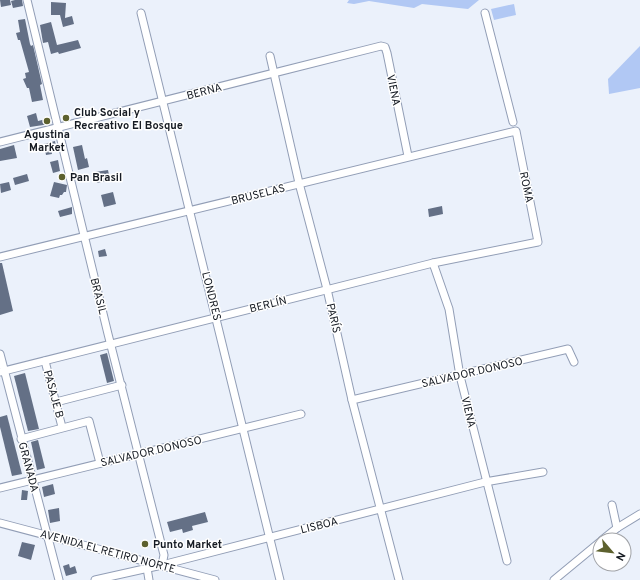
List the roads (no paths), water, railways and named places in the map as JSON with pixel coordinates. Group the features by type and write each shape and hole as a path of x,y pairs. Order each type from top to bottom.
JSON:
{"street":[{"name":"BRASIL","path":"27,0 59,127 84,236 164,555 162,565"},
{"name":"LONDRES","path":"141,13 217,316 280,580"},
{"path":"485,13 513,122"},
{"name":"BERNA","path":"0,142 163,102 376,46 385,47"},
{"name":"VIENA","path":"385,47 408,156"},
{"name":"PARÍS","path":"270,56 299,183 327,289 352,400 399,580"},
{"name":"BRUSELAS","path":"0,257 191,211 408,156 516,131"},
{"name":"ROMA","path":"516,131 538,242"},
{"name":"BERLÍN","path":"2,371 433,263 538,242"},
{"name":"VIENA","path":"433,263 449,309 460,376 507,561"},
{"name":"SALVADOR DONOSO","path":"352,400 460,376 568,349 574,362"},
{"name":"GRANADA","path":"0,354 2,371 31,480 48,535 59,580"},
{"name":"PASAJE B","path":"45,361 62,427"},
{"path":"56,402 122,385"},
{"name":"SALVADOR DONOSO","path":"0,488 301,414"},
{"path":"21,439 89,421 100,463"},
{"name":"LISBOA","path":"95,580 271,538 486,482 543,472"},
{"path":"612,505 617,528"},
{"path":"612,532 640,514"},
{"name":"AVENIDA EL RETIRO NORTE","path":"0,523 215,580"},
{"path":"554,580 592,549"},
{"path":"147,568 149,580"}],"place":[{"name":"Club Social y Recreativo El Bosque","path":"66,118"},
{"name":"Agustina Market","path":"47,121"},
{"name":"Pan Brasil","path":"62,177"},
{"name":"Punto Market","path":"145,544"}]}
